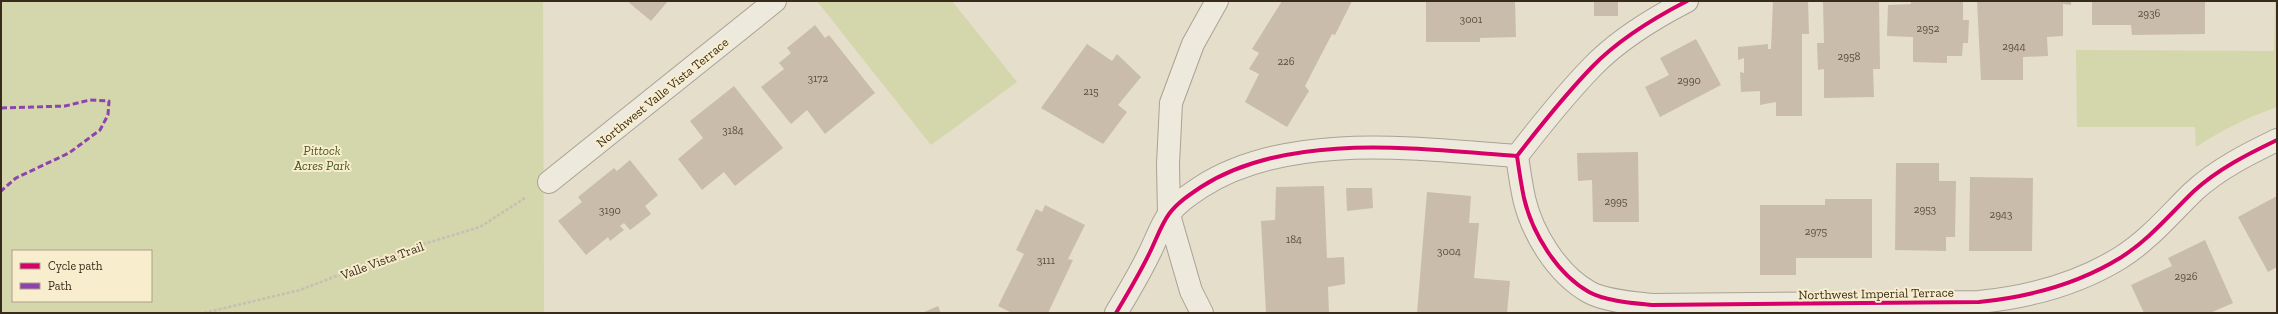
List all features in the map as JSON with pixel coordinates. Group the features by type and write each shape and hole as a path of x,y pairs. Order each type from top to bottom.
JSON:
{"street":[{"name":"Northwest Valle Vista Terrace","path":"549,182 775,1"},
{"path":"1202,313 1190,291 1168,215 1168,164 1171,103 1193,44 1217,1"},
{"path":"1116,313 1142,268 1168,215 1186,197 1213,179 1245,165 1293,153 1391,148 1517,156 1548,116 1593,66 1632,34 1686,1"},
{"name":"Northwest Imperial Terrace","path":"1517,156 1524,199 1535,229 1564,274 1590,293 1620,301 1652,305 1979,302 2017,298 2047,291 2097,271 2121,258 2144,240 2212,176 2252,152 2277,140"}],"green space":[{"name":"Pittock Acres Park","path":"1,1 543,1 544,313 1,313"},
{"path":"817,1 952,1 1017,82 931,145"},
{"path":"2275,1 2277,1 2277,107 2235,124 2196,147 2195,127 2077,127 2076,50 2274,51"}],"building":[{"path":"627,1 668,1 651,21"},
{"path":"1282,1 1352,1 1335,35 1332,34 1305,86 1309,91 1287,127 1245,102 1259,74 1249,69 1259,53 1252,49"},
{"path":"1426,1 1515,1 1516,37 1480,38 1480,42 1426,42"},
{"path":"1594,1 1618,1 1618,16 1594,16"},
{"path":"1773,1 1808,1 1809,34 1802,34 1802,116 1776,116 1776,102 1760,105 1760,91 1741,92 1740,72 1744,73 1744,58 1738,60 1738,47 1768,44 1768,49 1771,49"},
{"path":"1823,1 1879,1 1880,69 1873,69 1874,97 1824,98 1824,69 1818,70 1817,43 1824,43"},
{"path":"1911,1 1963,1 1963,20 1969,20 1968,43 1963,43 1962,56 1947,56 1947,63 1913,62 1913,37 1887,36 1888,5 1911,4"},
{"path":"1977,1 2071,1 2071,5 2063,4 2063,36 2047,37 2048,56 2023,57 2023,80 1981,80"},
{"path":"2092,1 2205,1 2205,34 2132,35 2131,25 2092,25"},
{"path":"815,25 825,38 829,35 875,93 825,134 807,110 791,124 761,87 784,69 779,63 791,53 787,48"},
{"path":"1696,39 1721,85 1660,117 1645,87 1669,75 1660,58"},
{"path":"1087,44 1112,61 1117,54 1141,77 1118,105 1127,112 1103,144 1041,108"},
{"path":"734,86 783,148 735,186 724,172 702,190 678,159 703,138 690,121"},
{"path":"1638,152 1639,222 1593,222 1592,180 1578,181 1577,153"},
{"path":"630,160 658,195 645,206 651,214 630,230 624,223 620,226 624,230 610,241 608,237 586,255 558,221 582,202 578,197 614,168 617,171"},
{"path":"1896,163 1939,163 1939,181 1956,181 1955,237 1946,237 1946,251 1895,250"},
{"path":"1970,177 2033,178 2032,251 1969,251"},
{"path":"1324,186 1327,258 1344,257 1345,284 1328,287 1329,313 1266,313 1261,221 1275,220 1276,187"},
{"path":"1346,188 1372,188 1373,208 1347,211"},
{"path":"1427,192 1471,196 1469,223 1479,223 1474,278 1510,281 1507,313 1417,313"},
{"path":"2277,196 2277,267 2268,272 2238,217"},
{"path":"1825,199 1872,199 1872,258 1796,258 1796,275 1760,275 1760,205 1825,205"},
{"path":"1045,205 1085,225 1068,259 1073,260 1048,313 1012,313 998,306 1024,254 1016,250 1036,209 1042,212"},
{"path":"2205,240 2233,303 2210,313 2144,313 2131,285 2172,266 2168,258"},
{"path":"938,306 941,313 922,313"}],"marked path":[{"path":"1,108 65,106 90,100 109,101 108,115 100,130 69,153 16,178 1,191"}],"cycle path":[{"path":"1116,313 1142,268 1166,218 1179,203 1201,187 1235,169 1273,158 1313,151 1354,148 1396,148 1517,156 1563,99 1602,57 1637,30 1687,1"},
{"path":"1517,156 1523,193 1528,211 1540,238 1556,264 1566,275 1589,292 1603,298 1652,305 1979,302 2016,297 2052,288 2086,276 2120,258 2131,251 2159,226 2203,183 2244,156 2277,140"}]}
